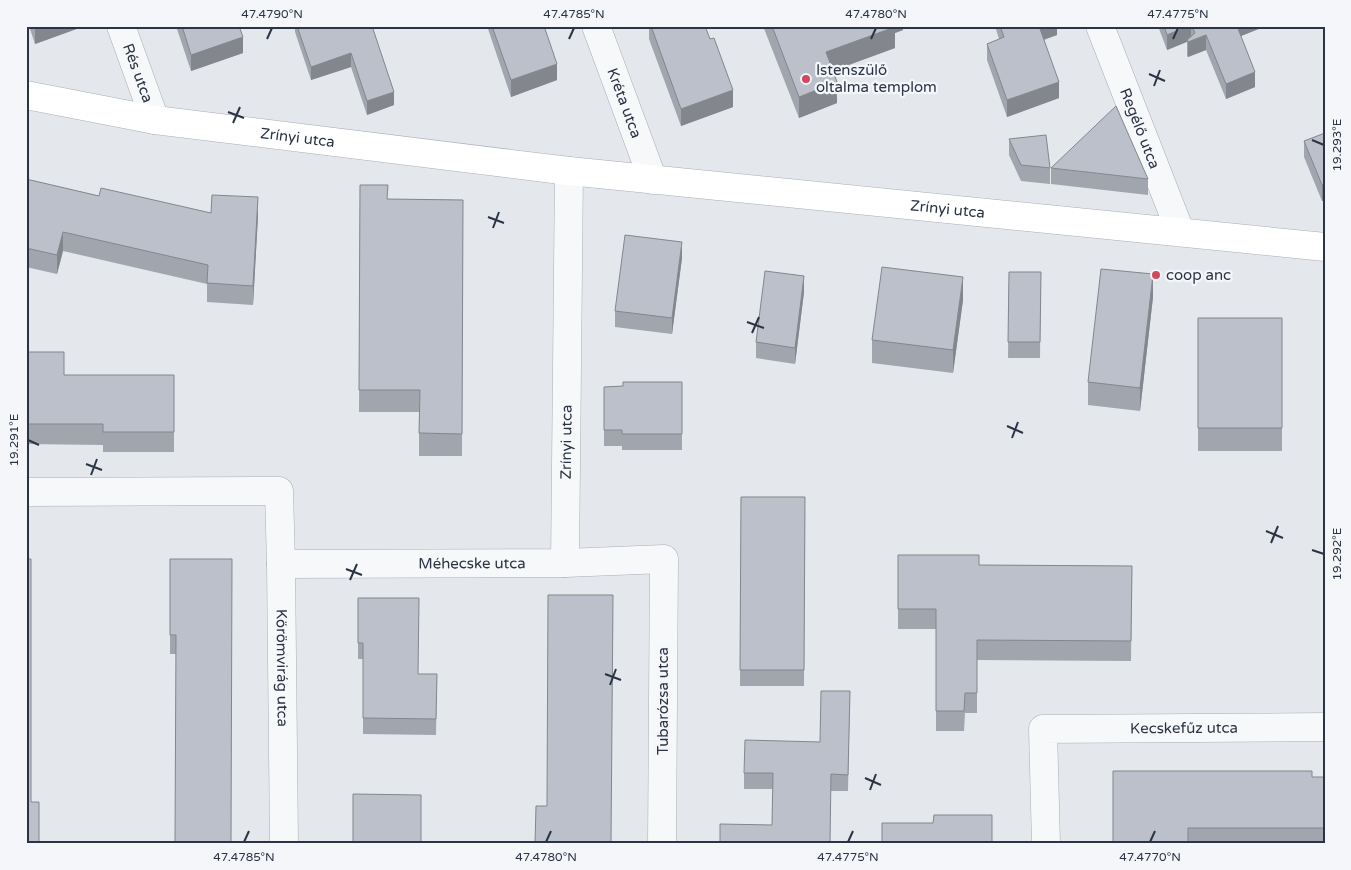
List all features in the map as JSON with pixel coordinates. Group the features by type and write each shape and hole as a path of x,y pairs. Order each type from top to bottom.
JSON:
{"main road":[{"name":"Zrínyi utca","path":"26,95 155,120 569,171 1325,247"}],"street":[{"name":"Rés utca","path":"121,26 155,120"},
{"name":"Kréta utca","path":"596,26 654,180"},
{"name":"Regélő utca","path":"1100,26 1180,231"},
{"name":"Zrínyi utca","path":"565,563 569,171"},
{"name":"Körömvirág utca","path":"26,492 279,491 284,844"},
{"name":"Méhecske utca","path":"281,564 565,563 664,559"},
{"name":"Tubarózsa utca","path":"662,844 664,559"},
{"name":"Kecskefűz utca","path":"1046,844 1043,729 1325,727"}],"building":[{"path":"182,26 239,26 243,37 191,55"},
{"path":"297,26 372,26 394,92 367,101 351,53 311,67"},
{"path":"492,26 544,26 557,64 511,80"},
{"path":"651,26 705,26 710,39 714,38 733,90 681,109"},
{"name":"Istenszülő oltalma templom","path":"772,26 895,27 826,52 837,82 799,97"},
{"path":"1000,26 1039,26 1059,82 1007,100 987,44 1004,37"},
{"path":"1164,26 1188,26 1167,35"},
{"path":"1192,26 1237,26 1255,72 1226,84 1206,35 1188,42 1187,40 1195,33"},
{"path":"1116,106 1148,179 1051,168"},
{"path":"1325,133 1325,184 1322,185 1304,141"},
{"path":"1046,135 1050,168 1021,165 1009,139"},
{"path":"26,179 99,196 101,188 211,213 212,195 258,197 253,286 207,283 208,265 63,232 57,255 26,248"},
{"path":"360,185 388,185 387,199 463,200 462,434 419,433 420,390 359,390"},
{"path":"625,235 682,242 672,318 615,311"},
{"path":"882,267 963,277 953,350 872,340"},
{"path":"1101,269 1153,274 1140,388 1088,382"},
{"path":"765,271 804,276 795,348 756,342"},
{"path":"1009,272 1041,272 1040,342 1008,342"},
{"path":"1198,318 1282,318 1282,428 1198,428"},
{"path":"26,352 64,352 64,375 174,375 174,432 103,432 103,424 26,424"},
{"path":"623,382 682,382 682,434 622,434 622,430 604,430 604,387 623,386"},
{"path":"741,497 805,497 804,670 740,670"},
{"path":"898,555 979,555 979,565 1132,566 1131,641 977,640 977,693 965,693 964,711 936,711 936,609 898,609"},
{"path":"26,559 31,559 31,802 39,802 39,844 26,844"},
{"path":"170,559 232,559 231,844 175,844 176,635 170,635"},
{"path":"548,595 613,595 611,844 535,844 536,806 547,806"},
{"path":"358,598 419,598 418,674 437,674 436,719 363,718 363,643 358,643"},
{"path":"821,691 850,691 848,775 831,774 830,844 720,844 720,824 772,825 773,773 744,773 745,740 820,742"},
{"path":"1113,771 1312,771 1312,777 1325,777 1325,828 1188,828 1188,844 1113,844"},
{"path":"353,794 421,795 421,844 353,844"},
{"path":"934,815 992,815 992,844 882,844 882,823 933,823"}],"place":[{"name":"Istenszülő oltalma templom","path":"806,79"},
{"name":"coop anc","path":"1156,275"}]}
